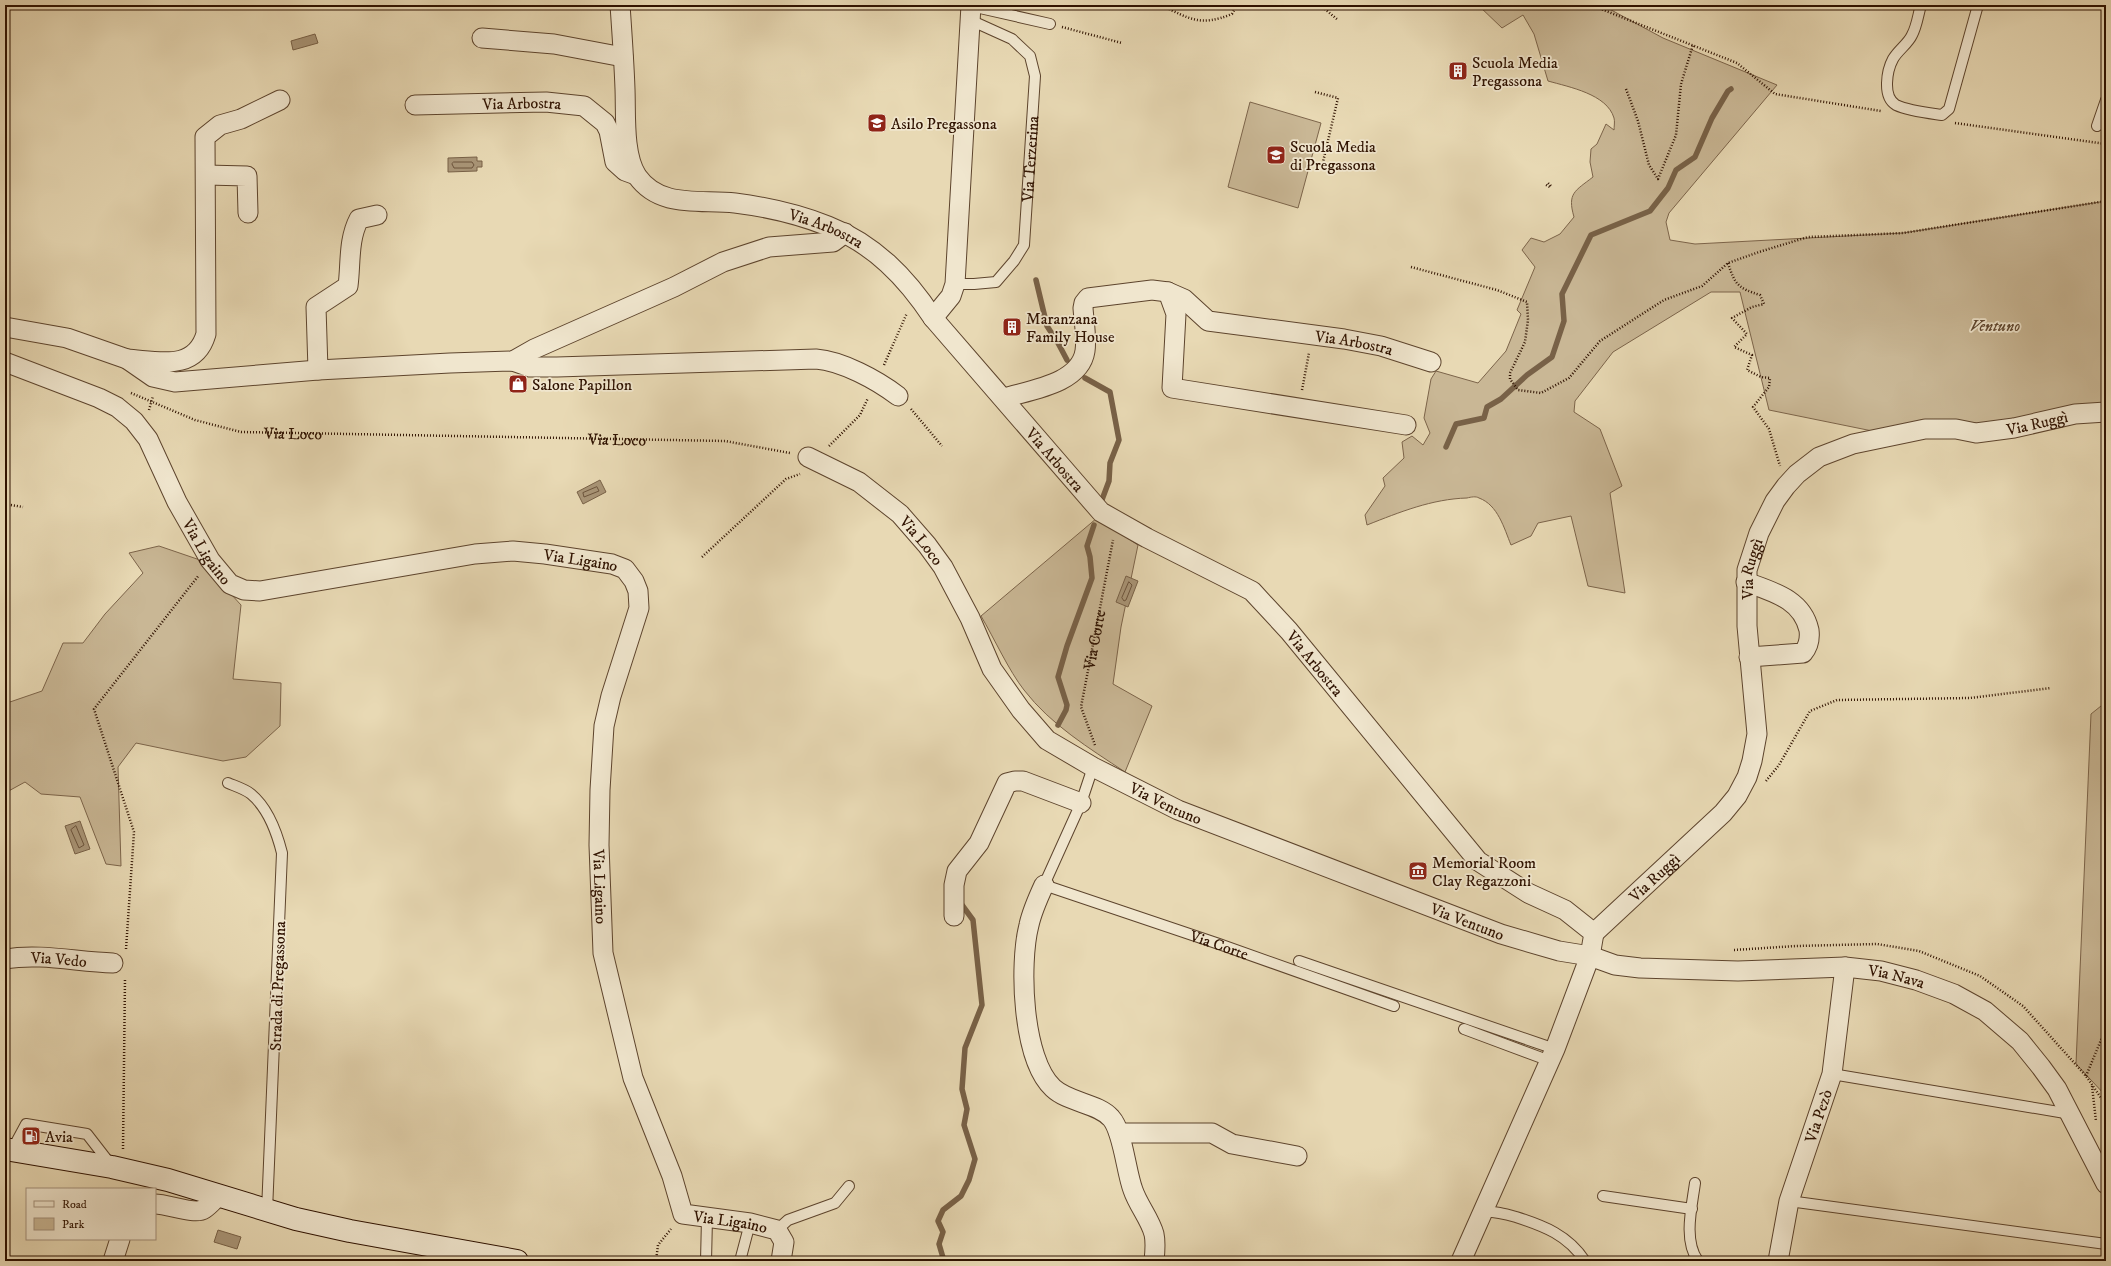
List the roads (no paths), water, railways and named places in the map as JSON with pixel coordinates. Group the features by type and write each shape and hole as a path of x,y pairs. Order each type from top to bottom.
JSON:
{"street":[{"path":"620,5 628,148 636,175"},
{"path":"934,318 951,296 955,284 971,10"},
{"path":"482,38 554,44 623,57"},
{"path":"5,327 67,338 127,359 177,362 189,359 203,345 206,334 205,137 220,125 241,119 280,100"},
{"name":"Via Arbostra","path":"415,105 546,102 584,106 605,123 609,131 615,162 624,171 636,175 646,186 671,199 688,202 733,203 772,209 806,218 846,233 883,258 916,292 934,318 1101,512 1147,538 1252,591 1289,631 1478,861 1528,893 1565,910 1594,933"},
{"path":"206,175 247,176 248,213"},
{"path":"318,370 316,307 348,286 351,264 350,245 355,227 359,219 377,215"},
{"path":"513,361 534,349 674,287 723,262 769,247 833,242 846,233"},
{"name":"Via Arbostra","path":"1004,398 1063,380 1074,372 1082,360 1085,351 1083,308 1088,298 1152,290 1168,292 1184,299 1208,321 1312,334 1381,346 1431,362"},
{"path":"1168,292 1176,314 1172,388 1406,425"},
{"path":"127,359 153,378 175,382 318,370 513,361 530,367 544,367 816,359 831,361 876,382 898,396"},
{"name":"Via Ligaino","path":"5,362 100,398 117,407 134,421 148,439 177,502 210,560 230,584 244,590 260,591 476,554 514,551 612,564 625,569 638,590 639,608 610,696 604,726 599,838 603,953 633,1078 672,1176 683,1214 750,1223 777,1230 784,1242 781,1261"},
{"name":"Via Ruggì","path":"1594,933 1723,813 1737,796 1747,777 1752,761 1756,734 1749,657 1746,582 1747,570 1759,533 1775,501 1797,474 1819,457 1853,444 1925,429 1956,429 1976,433 2014,428 2075,414 2106,412"},
{"name":"Via Loco","path":"812,458 859,482 905,519 943,567 970,618 992,669 1021,710 1047,740 1093,767"},
{"path":"1746,582 1786,598 1796,605 1806,618 1809,633 1809,642 1804,653 1749,657"},
{"name":"Via Ventuno","path":"1093,767 1178,810 1494,931 1559,951 1590,956"},
{"path":"954,916 954,885 957,871 979,843 1007,783 1023,781 1081,803"},
{"path":"1044,885 1032,913 1025,942 1025,1002 1033,1048 1042,1072 1053,1088 1067,1098 1107,1115 1114,1121 1119,1133 1133,1191 1154,1233 1154,1261"},
{"path":"1461,1261 1552,1055 1590,956 1594,933"},
{"name":"Via Vedo","path":"5,959 46,956 87,962 121,963"},
{"name":"Via Nava","path":"1590,956 1615,965 1640,968 1738,971 1845,967 1881,971 1916,980 1954,994 1985,1010 2020,1041 2057,1089 2106,1184"},
{"name":"Via Pezò","path":"1778,1261 1788,1201 1832,1074 1845,967"},
{"path":"1119,1133 1212,1133 1232,1144 1297,1156"},
{"path":"9,1149 117,1168 168,1180 267,1211 350,1231 518,1261"},
{"path":"156,1204 163,1204 199,1212 205,1209 218,1196"},
{"path":"113,1261 120,1240"}],"lane":[{"path":"1921,5 1912,35 1890,64 1887,88 1896,105 1942,115 1949,109 1978,5"},
{"path":"971,10 1050,24"},
{"name":"Via Terzerina","path":"955,284 996,282 1014,261 1024,245 1035,76 1030,56 1012,39 971,10"},
{"path":"2097,126 2106,100"},
{"path":"1044,885 1081,803 1093,767"},
{"name":"Strada di Pregassona","path":"228,783 251,794 263,809 278,835 282,853 267,1211"},
{"name":"Via Corte","path":"1044,885 1219,944 1394,1006"},
{"path":"1299,961 1552,1055"},
{"path":"1464,1029 1552,1055"},
{"path":"1832,1074 2071,1114"},
{"path":"9,1149 26,1124 87,1134 117,1168"},
{"path":"1695,1183 1689,1221 1691,1242 1698,1261"},
{"name":"Via Ligaino","path":"777,1230 788,1220 835,1203 849,1186"},
{"path":"1603,1196 1692,1209"},
{"path":"1788,1201 2106,1244"},
{"path":"1482,1212 1499,1213 1540,1224 1552,1230 1577,1250 1585,1261"},
{"path":"706,1261 707,1218"},
{"path":"740,1261 750,1223"}],"water":[{"path":"315,34 318,43 293,50 291,41"},
{"path":"477,157 477,161 482,161 482,167 477,167 477,171 448,172 448,158"},
{"path":"600,480 606,492 583,504 577,492"},
{"path":"1126,576 1138,581 1128,607 1116,602"},
{"path":"80,821 90,849 75,854 65,826"},
{"path":"218,1230 241,1237 237,1249 214,1242"}],"waterway":[{"path":"1446,447 1456,424 1484,418 1487,407 1501,399 1527,375 1552,357 1564,321 1562,294 1591,235 1650,211 1668,188 1676,170 1695,157 1712,118 1728,91 1731,89"},
{"path":"1036,280 1047,326 1067,360"},
{"path":"1085,378 1110,392 1119,440 1110,463 1109,481 1100,505"},
{"path":"1058,725 1067,705 1058,677 1067,646 1092,578 1090,557 1087,546 1094,525"},
{"path":"944,1261 939,1244 943,1232 938,1221 943,1210 961,1196 969,1180 975,1159 964,1125 967,1109 962,1089 965,1048 982,1005 973,920 962,905"}],"place":[{"name":"Scuola Media Pregassona","path":"1458,71"},
{"name":"Asilo Pregassona","path":"877,123"},
{"name":"Scuola Media di Pregassona","path":"1276,155"},
{"name":"Maranzana Family House","path":"1012,327"},
{"name":"Salone Papillon","path":"518,384"},
{"name":"Memorial Room Clay Regazzoni","path":"1418,871"},
{"name":"Avia","path":"31,1136"}],"park label":[{"name":"Ventuno","path":"1995,325"}]}
